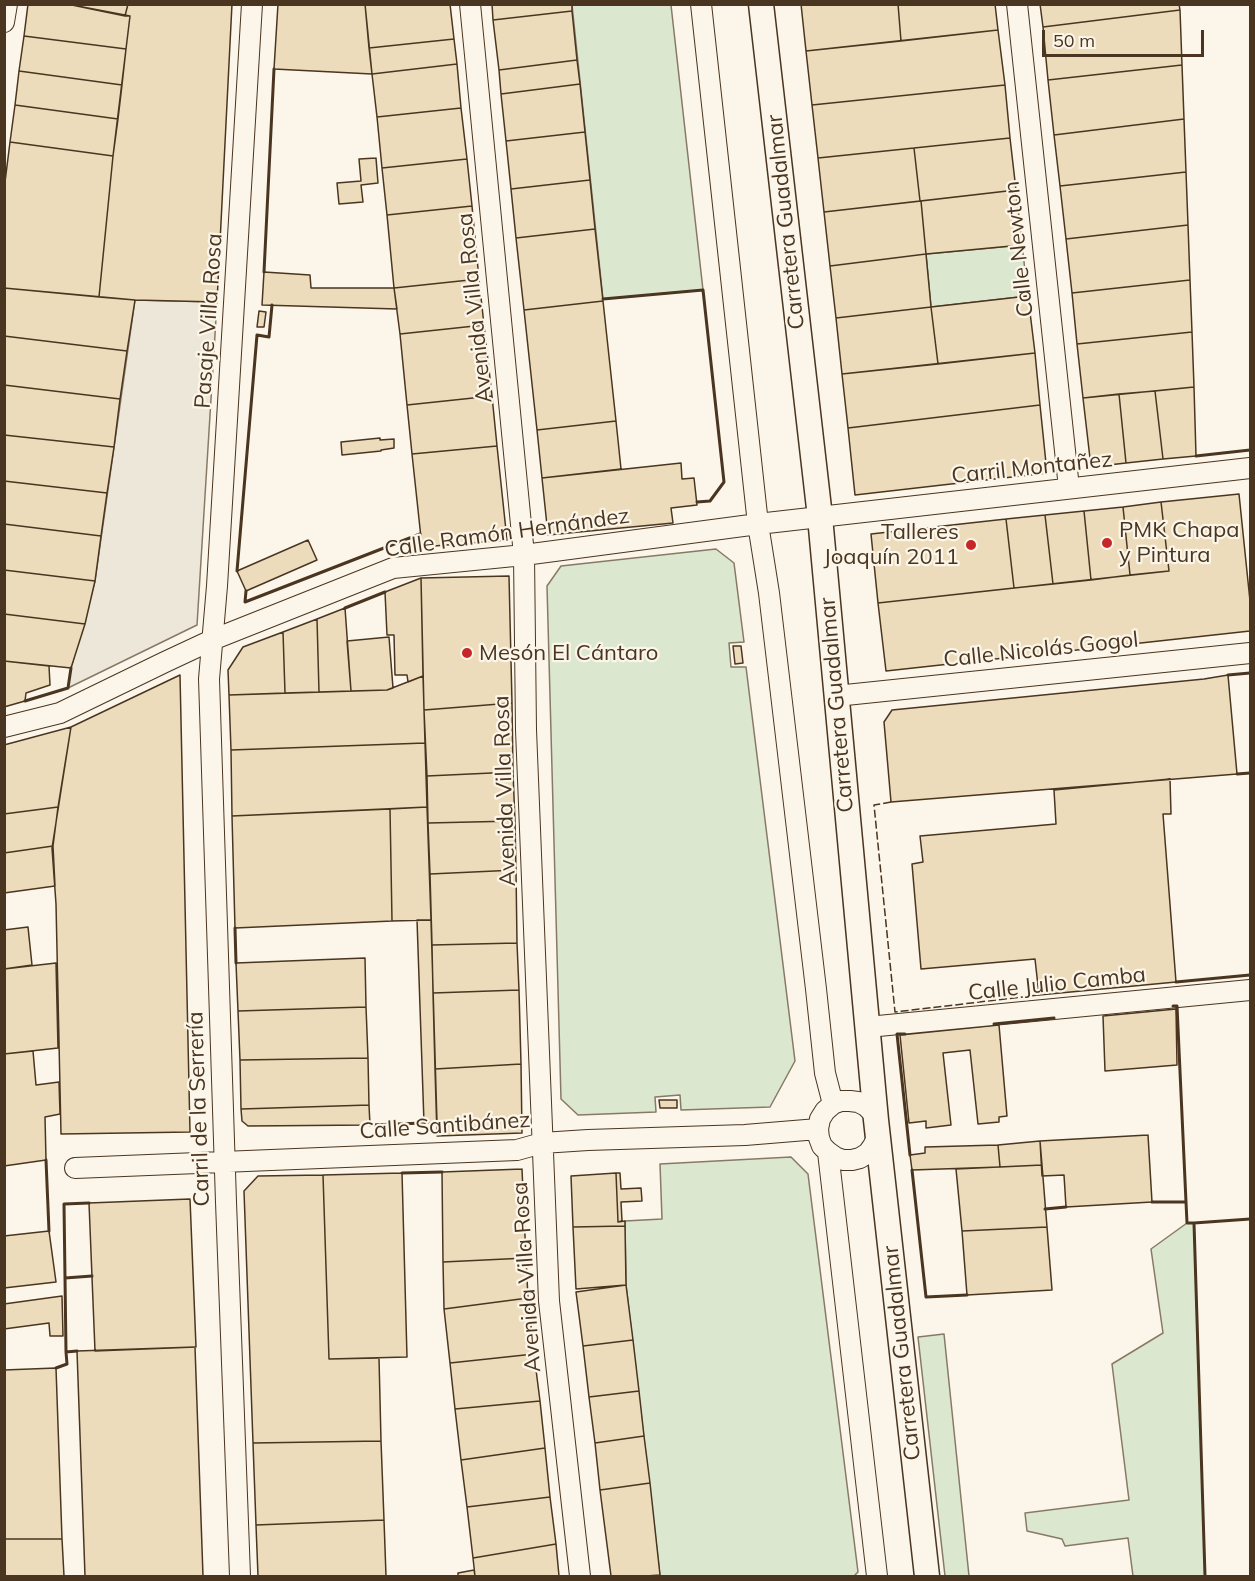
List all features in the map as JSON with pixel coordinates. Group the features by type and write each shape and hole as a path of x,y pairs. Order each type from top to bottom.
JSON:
{"street":[{"path":"4,22 7,4"},
{"name":"Pasaje Villa Rosa","path":"212,640 252,4"},
{"name":"Avenida Villa Rosa","path":"470,4 524,555 526,730 549,1301 580,1576"},
{"path":"701,4 758,524 770,605 825,1073 833,1104"},
{"name":"Carretera Guadalmar","path":"761,4 820,517 877,1125 927,1576"},
{"name":"Calle Newton","path":"1017,4 1069,488"},
{"name":"Carril Montañez","path":"820,517 1251,468"},
{"name":"Calle Ramón Hernández","path":"4,727 60,714 212,640 393,568 524,555 820,517"},
{"name":"Carril de la Serrería","path":"212,640 209,679 240,1576"},
{"name":"Calle Nicolás Gogol","path":"836,696 1251,652"},
{"name":"Calle Julio Camba","path":"868,1027 1251,990"},
{"path":"841,1101 858,1102 866,1106 872,1112 877,1125 877,1138 868,1153 852,1160 835,1157 822,1146 819,1138 820,1119 833,1104 841,1101"},
{"name":"Calle Santibánez","path":"75,1168 517,1150 542,1143 744,1135 818,1129"},
{"path":"828,1152 878,1576"}],"green space":[{"path":"572,5 671,5 703,290 603,299"},
{"path":"1022,245 1028,296 931,307 926,254"},
{"path":"716,549 734,563 744,642 729,643 731,667 746,667 795,1061 770,1107 681,1110 680,1095 655,1097 656,1112 578,1115 561,1099 547,586 561,566"},
{"path":"791,1157 808,1174 858,1572 854,1576 660,1576 626,1285 625,1221 662,1219 660,1164"},
{"path":"1187,1223 1194,1223 1205,1576 1133,1576 1128,1538 1065,1546 1062,1539 1027,1531 1025,1513 1129,1500 1112,1364 1163,1333 1151,1249"},
{"path":"944,1334 969,1576 945,1576 918,1337"}],"shaded area":[{"path":"135,300 217,302 197,625 68,688 71,668 95,581"}],"building":[{"path":"28,4 67,4 130,16 126,49 24,36"},
{"path":"67,4 128,4 125,16"},
{"path":"128,4 232,4 217,302 99,297 130,16 125,16"},
{"path":"278,4 365,4 372,74 274,69"},
{"path":"365,4 450,4 454,39 369,48"},
{"path":"492,4 572,4 572,11 493,20"},
{"path":"801,4 898,4 901,41 806,51"},
{"path":"898,4 995,4 998,30 901,41"},
{"path":"1040,4 1179,4 1180,10 1043,27"},
{"path":"1180,10 1182,65 1048,80 1043,27"},
{"path":"572,11 577,60 499,70 493,20"},
{"path":"998,30 1005,85 812,105 806,51"},
{"path":"24,36 126,49 122,85 19,71"},
{"path":"454,39 457,64 372,74 369,48"},
{"path":"577,60 580,84 501,94 499,70"},
{"path":"457,64 461,108 377,117 372,74"},
{"path":"1182,65 1184,119 1054,135 1048,80"},
{"path":"19,71 122,85 118,119 15,105"},
{"path":"580,84 585,132 506,141 501,94"},
{"path":"1005,85 1010,138 818,158 812,105"},
{"path":"15,105 118,119 113,156 10,142"},
{"path":"461,108 467,159 382,168 377,117"},
{"path":"1184,119 1186,172 1060,186 1054,135"},
{"path":"585,132 590,180 511,189 506,141"},
{"path":"1010,138 1016,190 920,201 914,148"},
{"path":"10,142 113,156 99,297 4,288 4,190"},
{"path":"914,148 920,201 824,212 818,158"},
{"path":"376,158 378,183 361,185 363,202 339,204 337,183 361,181 359,159"},
{"path":"467,159 472,206 387,215 382,168"},
{"path":"1186,172 1188,225 1066,239 1060,186"},
{"path":"590,180 595,229 516,238 511,189"},
{"path":"1016,190 1022,245 926,254 921,201"},
{"path":"921,201 926,254 830,266 824,212"},
{"path":"472,206 479,279 394,288 387,215"},
{"path":"1188,225 1190,280 1072,293 1066,239"},
{"path":"595,229 603,301 524,310 516,238"},
{"path":"926,254 931,307 836,318 830,266"},
{"path":"264,272 310,275 311,288 394,288 397,309 262,305"},
{"path":"479,279 484,325 400,334 394,288"},
{"path":"1190,280 1192,332 1077,344 1072,293"},
{"path":"4,288 135,300 127,351 4,336"},
{"path":"1028,296 1035,353 938,364 931,307"},
{"path":"603,301 616,421 537,430 524,310"},
{"path":"931,307 938,364 842,374 836,318"},
{"path":"259,311 266,312 264,327 257,327"},
{"path":"484,325 492,396 407,405 400,334"},
{"path":"1192,332 1194,387 1083,398 1077,344"},
{"path":"4,336 127,351 120,399 4,385"},
{"path":"1035,353 1040,405 848,428 842,374"},
{"path":"4,385 120,399 114,447 4,435"},
{"path":"1194,387 1196,456 1163,459 1155,391"},
{"path":"1155,391 1163,459 1126,463 1119,394"},
{"path":"1119,394 1126,463 1091,467 1083,398"},
{"path":"492,396 497,446 412,454 407,405"},
{"path":"1040,405 1047,473 855,495 848,428"},
{"path":"616,421 621,469 542,478 537,430"},
{"path":"4,435 114,447 107,493 4,481"},
{"path":"380,438 380,440 394,439 394,448 342,455 341,442"},
{"path":"497,446 507,540 422,547 412,454"},
{"path":"681,463 682,479 694,478 697,505 671,508 673,523 548,535 542,478"},
{"path":"4,481 107,493 101,536 4,524"},
{"path":"1239,494 1250,601 1250,631 886,671 878,603 1169,571 1161,502"},
{"path":"1161,502 1169,571 1130,575 1123,507"},
{"name":"PMK Chapa y Pintura","path":"1123,507 1130,575 1091,580 1084,511"},
{"path":"1084,511 1091,580 1053,584 1045,515"},
{"path":"1045,515 1053,584 1014,588 1006,519"},
{"path":"1006,519 1014,588 878,603 871,534"},
{"path":"4,524 101,536 95,581 4,570"},
{"path":"308,540 317,560 246,591 237,571"},
{"path":"4,570 95,581 85,624 4,614"},
{"path":"509,576 512,703 424,710 421,578"},
{"path":"421,578 423,676 408,682 407,675 395,675 394,635 387,635 385,592"},
{"path":"345,608 351,691 319,692 317,619"},
{"path":"4,614 85,624 71,668 4,661"},
{"path":"317,619 319,692 285,693 283,632"},
{"path":"283,632 285,693 229,695 228,670 243,647"},
{"path":"389,637 393,688 351,691 347,641"},
{"path":"733,646 741,646 743,663 735,664"},
{"path":"4,661 49,666 50,685 26,693 25,701 4,707"},
{"path":"180,675 190,1132 61,1134 56,904 52,848 71,727"},
{"path":"1228,675 1237,774 891,802 884,722 892,710"},
{"path":"423,676 425,743 231,750 229,695 387,690"},
{"path":"512,703 513,772 427,776 424,710"},
{"path":"71,727 58,807 4,814 4,745"},
{"path":"425,743 427,807 232,816 231,750"},
{"path":"513,772 515,821 428,823 427,776"},
{"path":"1170,779 1171,814 1163,814 1176,982 1039,995 1035,959 921,969 912,864 923,862 920,836 1056,824 1054,790"},
{"path":"58,807 53,846 4,853 4,814"},
{"path":"427,807 431,920 392,921 390,809"},
{"path":"390,809 392,921 235,928 232,816"},
{"path":"515,821 516,870 430,874 428,823"},
{"path":"53,846 55,886 4,893 4,853"},
{"path":"516,870 517,943 432,945 430,874"},
{"path":"417,920 431,920 437,1123 424,1123"},
{"path":"28,927 32,965 4,969 4,930"},
{"path":"517,943 519,990 433,993 432,945"},
{"path":"365,958 366,1007 238,1011 236,963"},
{"path":"56,963 58,1048 4,1054 4,969"},
{"path":"519,990 521,1064 435,1069 433,993"},
{"path":"366,1007 368,1058 240,1060 238,1011"},
{"path":"1176,1009 1177,1065 1105,1071 1103,1016"},
{"path":"999,1025 1007,1116 999,1117 999,1122 978,1124 970,1050 943,1053 951,1125 926,1128 926,1121 909,1123 900,1035"},
{"path":"33,1051 36,1085 59,1082 60,1114 45,1117 46,1160 4,1166 4,1054"},
{"path":"368,1058 369,1105 241,1109 240,1060"},
{"path":"521,1064 522,1133 437,1136 435,1069"},
{"path":"659,1100 677,1100 677,1108 660,1108"},
{"path":"369,1105 370,1125 248,1126 242,1121 241,1109"},
{"path":"1148,1135 1152,1202 1066,1207 1064,1175 1042,1176 1040,1141"},
{"path":"1040,1141 1042,1165 1000,1167 998,1145"},
{"path":"998,1145 1000,1167 912,1170 910,1155 925,1153 925,1147"},
{"path":"1042,1165 1047,1227 962,1231 956,1169"},
{"path":"522,1169 526,1258 443,1262 442,1172"},
{"path":"402,1173 407,1357 329,1359 323,1175"},
{"path":"616,1173 618,1222 625,1221 625,1226 573,1227 571,1176"},
{"path":"616,1173 620,1173 621,1189 641,1188 642,1201 621,1202 622,1221 618,1222"},
{"path":"323,1175 329,1359 379,1358 381,1441 253,1443 244,1191 258,1176"},
{"path":"190,1199 196,1347 95,1351 89,1203"},
{"path":"625,1226 626,1285 576,1289 573,1227"},
{"path":"1047,1227 1052,1290 967,1295 962,1231"},
{"path":"49,1231 56,1282 4,1288 4,1236"},
{"path":"526,1258 528,1298 444,1309 443,1262"},
{"path":"626,1285 633,1340 583,1346 576,1292"},
{"path":"62,1296 63,1336 50,1336 49,1323 4,1329 4,1304"},
{"path":"528,1298 534,1354 450,1363 444,1309"},
{"path":"633,1340 639,1391 589,1397 583,1346"},
{"path":"195,1347 203,1576 85,1576 77,1351"},
{"path":"534,1354 540,1401 455,1409 450,1363"},
{"path":"56,1368 62,1539 4,1539 4,1370"},
{"path":"639,1391 644,1436 595,1443 589,1397"},
{"path":"540,1401 545,1448 461,1460 455,1409"},
{"path":"644,1436 650,1483 600,1490 595,1443"},
{"path":"381,1441 384,1520 256,1525 253,1443"},
{"path":"545,1448 550,1497 467,1507 461,1460"},
{"path":"650,1483 660,1575 611,1576 600,1490"},
{"path":"550,1497 556,1544 473,1558 467,1507"},
{"path":"384,1520 386,1576 258,1576 256,1525"},
{"path":"4,1539 62,1539 64,1576 4,1576"},
{"path":"556,1544 559,1576 475,1576 473,1558"},
{"path":"474,1570 475,1576 458,1576 458,1573"}],"fence":[{"path":"891,802 874,805 895,1012 1039,995"}],"wall":[{"path":"264,272 274,69"},
{"path":"603,299 703,290 724,482 710,501 697,502"},
{"path":"237,571 257,335 269,337 272,305"},
{"path":"1196,456 1250,450"},
{"path":"246,591 245,602 420,534"},
{"path":"345,608 385,592"},
{"path":"25,701 68,688 71,668"},
{"path":"1228,675 1250,673"},
{"path":"1237,774 1250,773"},
{"path":"235,928 236,963"},
{"path":"1176,982 1250,975"},
{"path":"1152,1202 1186,1202 1177,1006 1173,1006"},
{"path":"994,1024 1054,1018"},
{"path":"905,1034 897,1034 910,1155"},
{"path":"370,1125 424,1123"},
{"path":"46,1160 49,1231"},
{"path":"912,1170 926,1297 967,1295"},
{"path":"402,1173 442,1172"},
{"path":"1186,1202 1187,1223 1194,1223"},
{"path":"89,1203 64,1204 65,1278 92,1276"},
{"path":"1045,1209 1066,1207"},
{"path":"1205,1576 1194,1223 1250,1219"},
{"path":"65,1278 66,1352 77,1351"},
{"path":"56,1368 67,1364 66,1352"}],"place":[{"name":"PMK Chapa y Pintura","path":"1107,543"},
{"name":"Talleres Joaquín 2011","path":"971,545"},
{"name":"Mesón El Cántaro","path":"467,653"}]}
